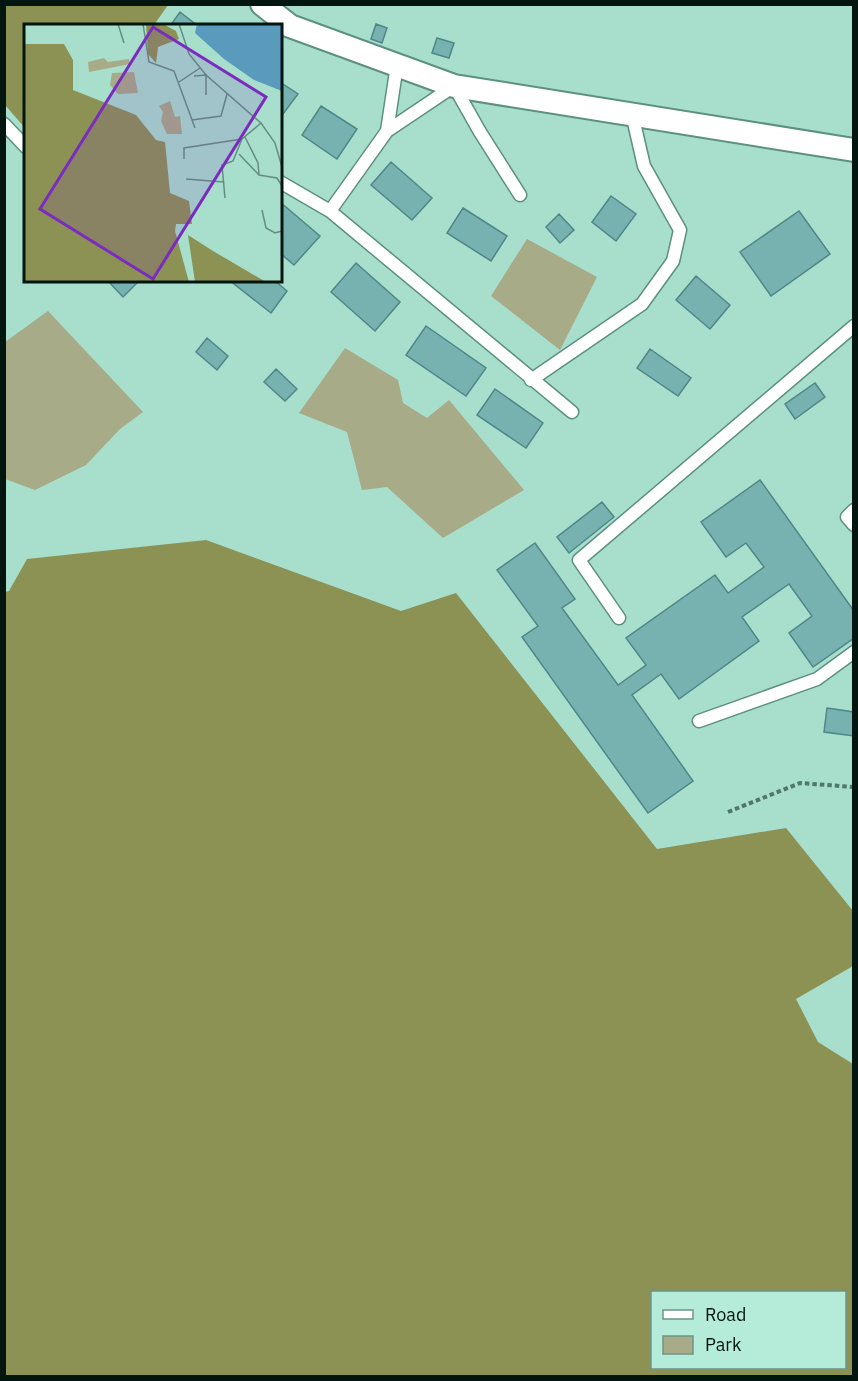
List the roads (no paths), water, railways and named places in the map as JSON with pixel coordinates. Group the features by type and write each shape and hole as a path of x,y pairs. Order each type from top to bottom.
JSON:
{"street":[{"path":"262,4 290,26 454,86 854,150"}],"lane":[{"path":"387,131 397,65"},
{"path":"330,211 387,131 454,86 520,195"},
{"path":"531,380 642,304 673,261 680,230 644,166 632,114"},
{"path":"4,124 24,145"},
{"path":"282,183 330,211 572,412"},
{"path":"619,618 579,560 854,326"},
{"path":"854,510 847,517 854,525"},
{"path":"699,721 817,679 854,652"}]}
